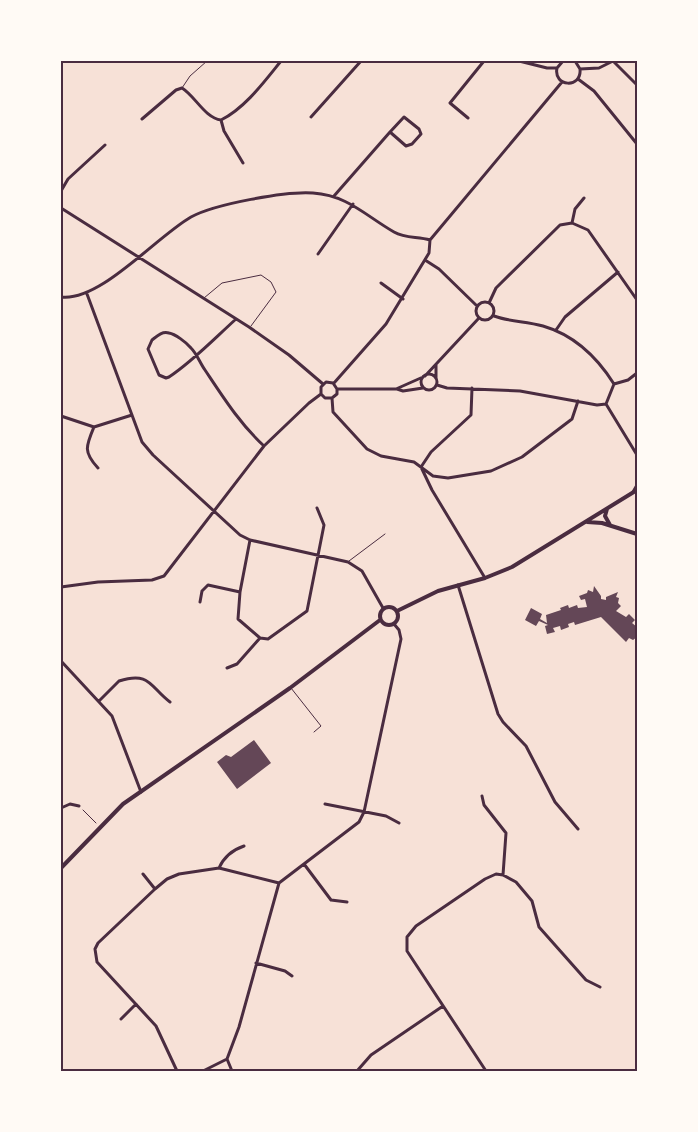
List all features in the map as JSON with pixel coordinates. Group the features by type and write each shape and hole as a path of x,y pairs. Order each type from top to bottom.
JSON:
{"street":[{"path":"142,119 176,90 182,88 191,93 210,116 220,120 229,116 254,93 281,61"},
{"path":"311,117 361,61"},
{"path":"468,118 450,103 484,61"},
{"path":"519,61 557,68"},
{"path":"563,61 557,68 557,75 562,82 572,84 578,80 580,69 575,61"},
{"path":"580,69 599,68 613,61 637,85"},
{"path":"578,80 605,104 637,144"},
{"path":"334,383 372,342 403,299 429,253 430,240 562,82"},
{"path":"333,196 390,132 404,117 419,129 421,134 412,144 406,146 390,132"},
{"path":"220,120 224,132 243,163"},
{"path":"61,190 68,179 104,145"},
{"path":"61,297 87,294 167,232 202,212 302,192 333,196 353,204 395,232 414,239 430,240"},
{"path":"572,223 575,209 584,198"},
{"path":"318,254 353,204"},
{"path":"62,209 249,327 283,350 323,384"},
{"path":"489,303 496,288 553,232 560,226 572,223 588,230 637,300"},
{"path":"425,260 439,269 477,306"},
{"path":"556,330 565,317 618,272"},
{"path":"381,283 403,299"},
{"path":"87,294 142,442 153,455 228,526 250,540 348,562 362,571 383,608"},
{"path":"477,306 481,303 489,303 494,307 494,316"},
{"path":"477,306 476,314 479,318 487,321 494,316"},
{"path":"494,316 556,330 586,349 606,371 614,384"},
{"path":"423,388 421,381 424,376 479,318"},
{"path":"236,319 196,354 173,375 166,378 157,371 148,349 149,344 160,333 171,333 189,346 196,354 239,420 264,446"},
{"path":"436,365 437,384"},
{"path":"614,384 628,380 637,373"},
{"path":"396,389 429,374 436,378"},
{"path":"328,382 334,383 337,394 332,398 325,398 321,394 320,389 323,384 328,382"},
{"path":"337,389 396,389 403,391 423,388 430,390 437,384"},
{"path":"437,384 447,388 520,391 606,404"},
{"path":"606,404 614,384"},
{"path":"421,467 431,452 471,415 472,388"},
{"path":"61,587 98,582 152,580 164,576 208,522 213,512 264,446 321,394"},
{"path":"332,398 334,412 367,449 381,456 406,459 433,476 448,478 478,475 502,467 522,457 572,419 578,401"},
{"path":"606,404 637,455"},
{"path":"61,416 94,427 132,415"},
{"path":"94,427 86,447 90,459 98,468"},
{"path":"421,467 432,490 485,578"},
{"path":"397,611 421,598 485,578 512,567 635,491 637,485"},
{"path":"250,540 240,592 238,619 260,638 268,639 307,612 324,525 317,508"},
{"path":"607,509 605,516 612,526"},
{"path":"586,522 598,522 637,534"},
{"path":"200,602 202,591 208,585 240,592"},
{"path":"458,585 498,714 503,722 526,746 555,802 578,829"},
{"path":"380,620 388,625 394,624 398,619 397,611 392,607 383,608"},
{"path":"380,620 379,615 383,608"},
{"path":"61,868 99,826 141,792 290,688 380,620"},
{"path":"203,1071 227,1059 239,1027 279,883 359,822 364,812 401,639 400,630 394,624"},
{"path":"227,668 237,664 260,638"},
{"path":"61,661 112,716 141,792"},
{"path":"99,701 119,680 144,679 153,684 158,693 170,702"},
{"path":"482,796 484,805 506,833 503,875"},
{"path":"61,808 70,804 79,806"},
{"path":"325,804 386,816 399,823"},
{"path":"219,868 223,860 235,849 244,846"},
{"path":"304,864 331,900 347,902"},
{"path":"177,1071 156,1026 98,962 95,949 98,943 167,879 179,874 219,868 279,883"},
{"path":"143,874 156,889"},
{"path":"486,1071 409,956 406,946 407,937 420,923 484,879 496,874 503,875 516,882 532,901 539,927 586,980 600,987"},
{"path":"256,963 285,971 292,976"},
{"path":"121,1019 136,1004"},
{"path":"357,1071 371,1055 443,1006"},
{"path":"227,1059 232,1071"}],"lane":[{"path":"182,88 190,76 207,61"},
{"path":"203,299 222,283 261,275 270,282 276,292 249,327"},
{"path":"348,562 384,534"},
{"path":"290,688 321,726 314,732"}],"path":[{"path":"79,806 99,826"}],"building":[{"path":"594,586 601,599 606,600 606,597 618,592 616,597 619,598 618,603 621,606 616,611 626,617 629,614 635,620 632,623 637,627 635,632 637,637 633,640 629,638 626,642 601,617 575,625 574,622 568,624 569,627 561,630 560,626 553,628 555,632 547,634 545,626 548,625 539,621 536,626 525,620 531,608 542,614 540,619 547,623 546,615 561,610 560,608 568,605 569,608 577,605 578,608 587,607 585,599 581,600 579,596 587,593 588,590 593,592"},
{"path":"254,740 271,763 237,789 217,762 226,755 231,757"}]}
